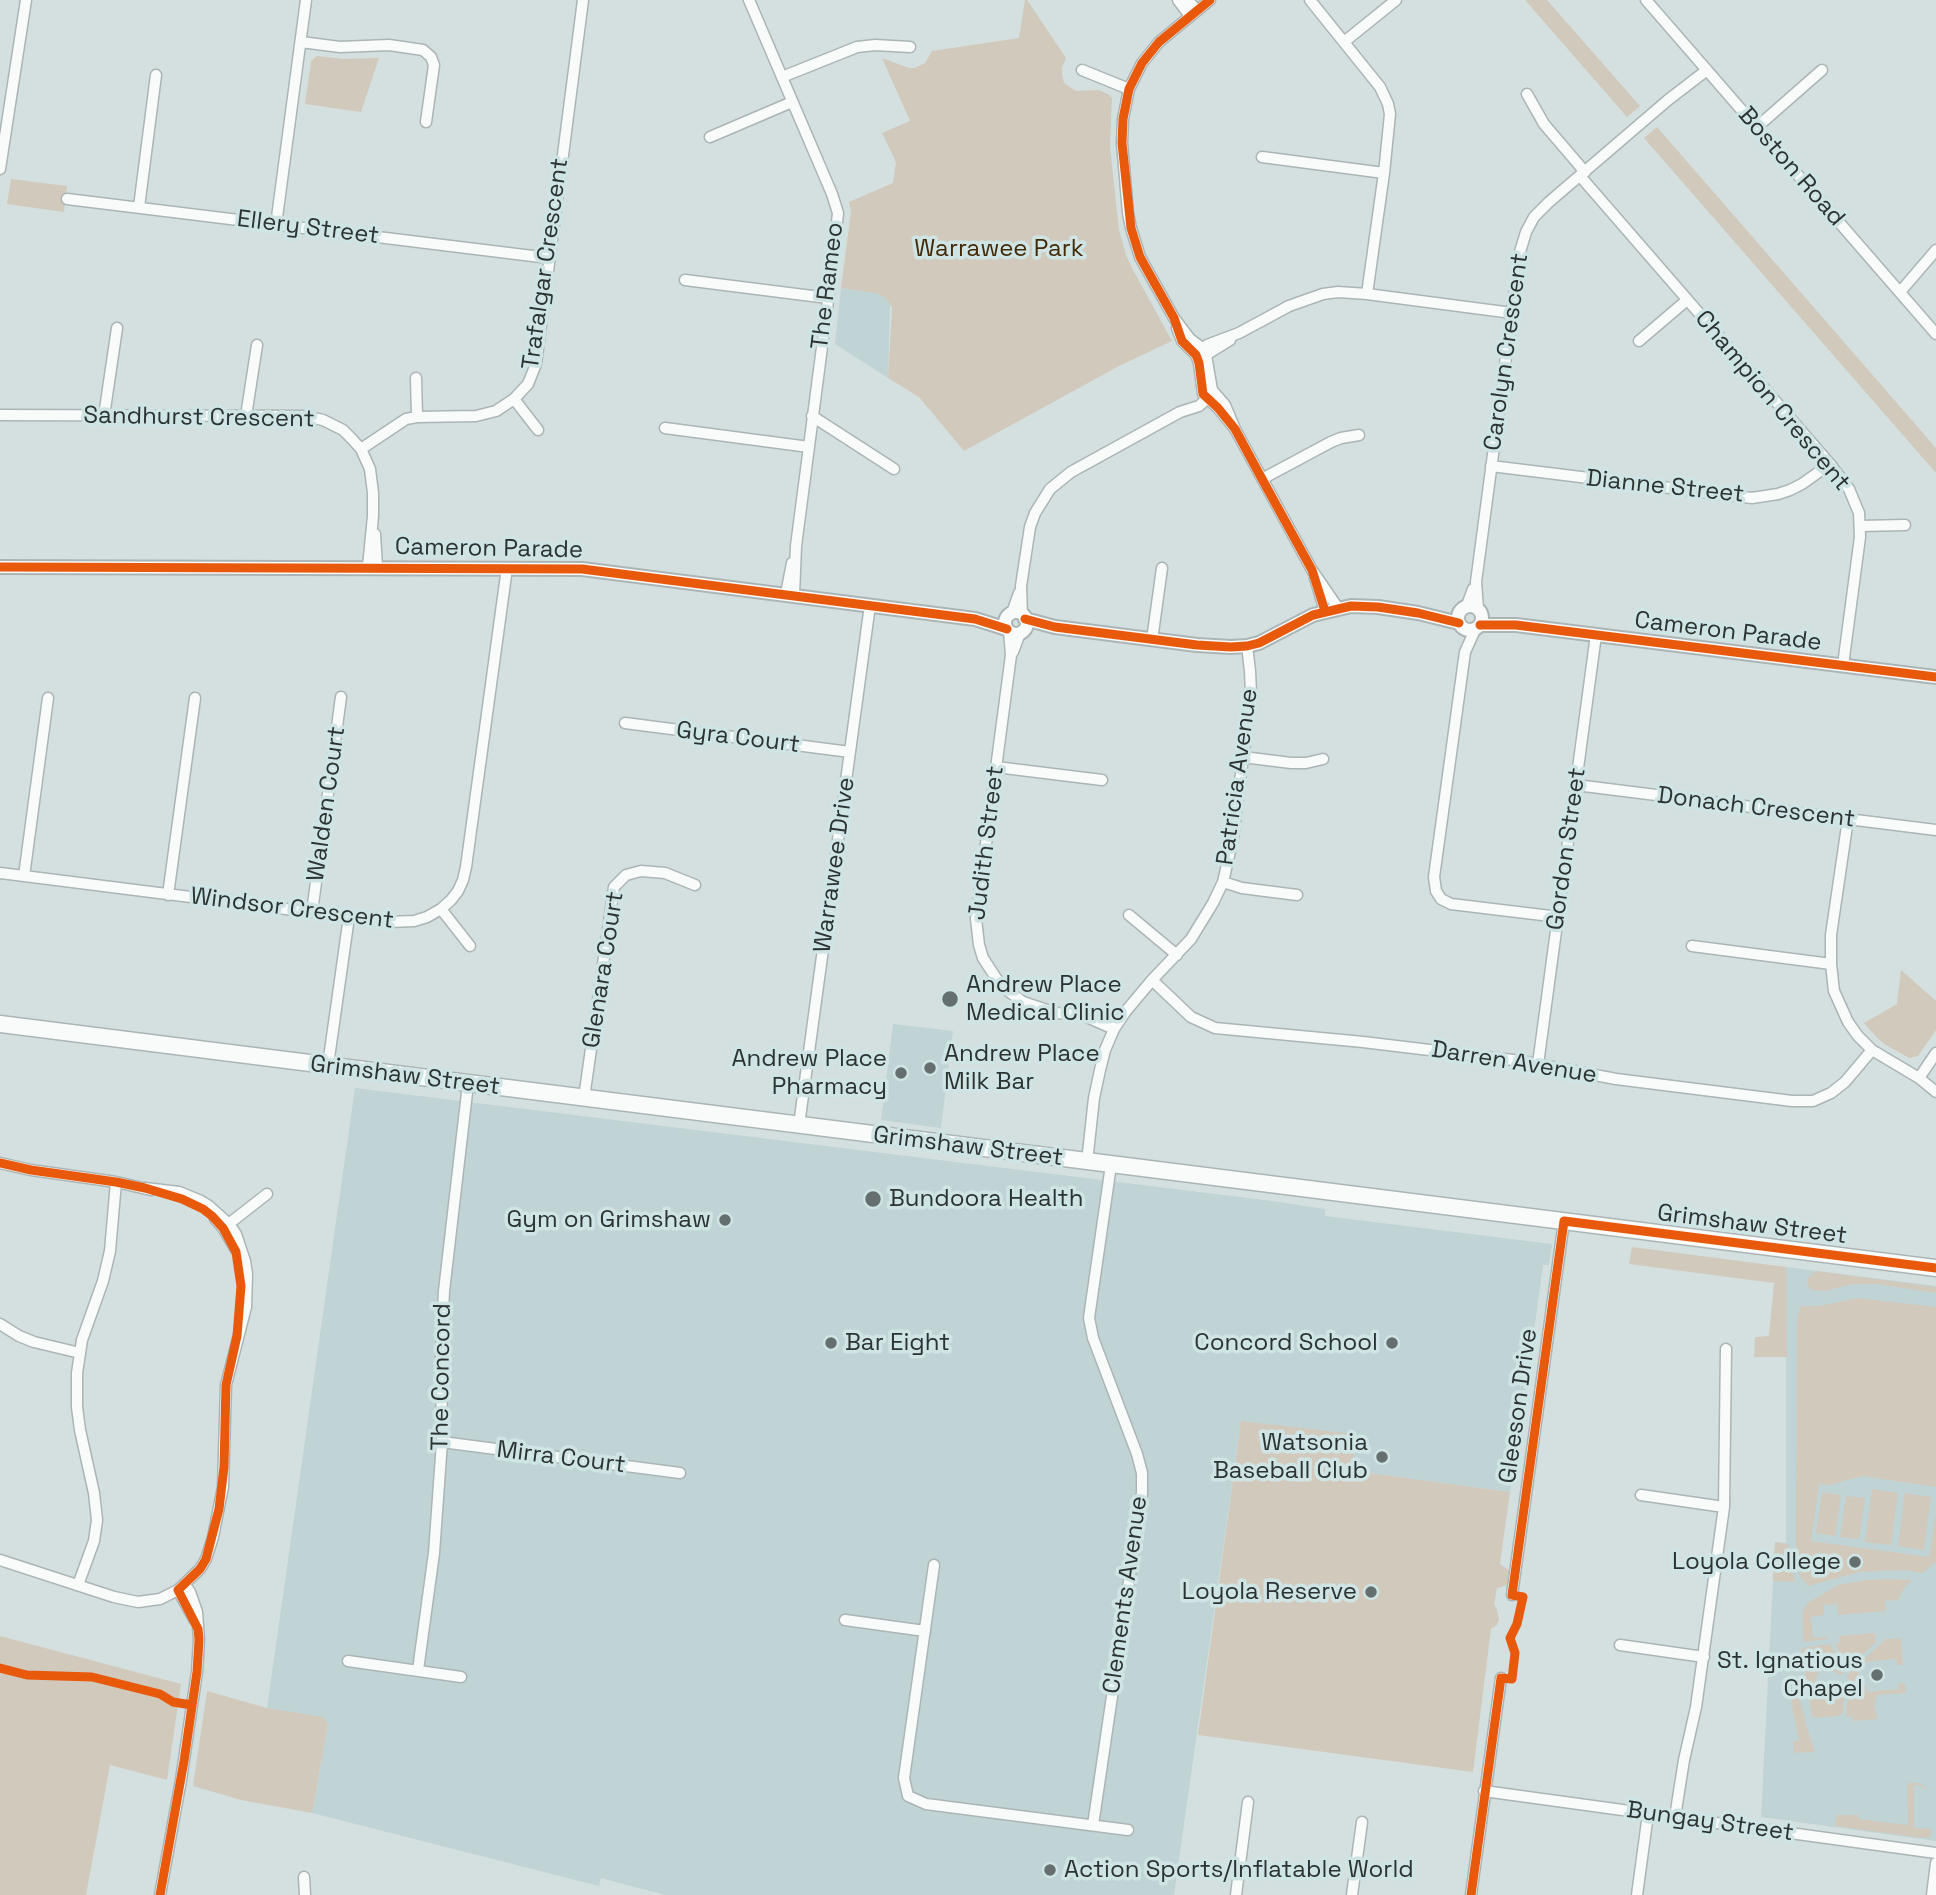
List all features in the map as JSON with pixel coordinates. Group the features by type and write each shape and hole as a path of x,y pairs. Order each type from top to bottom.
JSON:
{"main road":[{"name":"Grimshaw Street","path":"0,1024 1936,1268"}],"street":[{"path":"0,169 26,0"},
{"path":"276,225 306,0"},
{"name":"Trafalgar Crescent","path":"361,449 405,419 486,415 514,399 528,384 536,364 583,0"},
{"name":"The Rameo","path":"749,0 837,207 838,220 796,546 788,579 790,595"},
{"path":"1178,0 1194,13"},
{"path":"1188,0 1194,13"},
{"path":"1201,353 1182,341 1174,318 1140,257 1131,228 1122,143 1129,89 1150,52 1169,32 1210,0"},
{"path":"1310,0 1374,79 1388,104 1390,124 1367,294"},
{"path":"1344,43 1396,0"},
{"name":"Boston Road","path":"1646,0 1936,334"},
{"path":"300,42 340,47 389,45 423,50 431,57 434,65 426,122"},
{"path":"782,77 857,47 910,47"},
{"name":"Carolyn Crescent","path":"1559,917 1451,904 1441,899 1436,891 1434,877 1520,252 1529,224 1541,210 1705,67"},
{"path":"1082,70 1129,89"},
{"path":"1757,127 1822,70"},
{"path":"139,207 156,75"},
{"name":"Champion Crescent","path":"1527,94 1537,114 1583,174 1849,489 1859,513 1860,526 1843,665"},
{"path":"710,137 792,102"},
{"path":"1262,157 1384,173"},
{"name":"Ellery Street","path":"67,198 549,258"},
{"path":"1896,288 1936,250"},
{"path":"685,280 828,298"},
{"path":"1201,353 1226,344 1238,333 1289,306 1305,299 1338,292 1513,313"},
{"path":"1639,341 1687,300"},
{"path":"104,416 117,328"},
{"path":"246,416 257,345"},
{"path":"1201,353 1199,363 1208,395 1235,429 1312,570 1338,608"},
{"path":"416,378 417,417"},
{"name":"Judith Street","path":"1114,1029 1082,1015 1056,1013 1023,1002 1004,988 989,969 983,958 976,930 1021,586 1030,527 1050,489 1071,472 1180,412 1199,405 1208,395"},
{"path":"514,399 538,430"},
{"name":"Sandhurst Crescent","path":"0,415 314,417 343,430 361,449"},
{"path":"812,416 894,469"},
{"path":"665,428 809,447"},
{"path":"1262,479 1331,442 1359,435"},
{"path":"361,449 370,469 373,492 373,567"},
{"name":"Dianne Street","path":"1491,467 1752,498 1790,490 1830,464"},
{"path":"1860,526 1905,525"},
{"name":"Cameron Parade","path":"0,567 582,569 1215,647 1247,646 1269,638 1313,615 1338,608 1364,606 1936,677"},
{"path":"470,946 441,909 458,891 466,867 507,568"},
{"path":"1152,640 1162,568"},
{"path":"1312,570 1325,611"},
{"name":"Warrawee Drive","path":"799,1125 870,605"},
{"name":"Gordon Street","path":"1538,1064 1596,635"},
{"name":"Patricia Avenue","path":"1087,1162 1094,1098 1105,1050 1114,1029 1152,980 1191,939 1223,882 1231,850 1251,681 1247,646"},
{"name":"Walden Court","path":"312,912 341,697"},
{"path":"24,876 48,698"},
{"path":"168,895 195,698"},
{"name":"Gyra Court","path":"625,723 850,752"},
{"path":"1243,757 1291,763 1323,759"},
{"path":"996,767 1102,780"},
{"name":"Donach Crescent","path":"1576,785 1936,830"},
{"path":"1848,819 1830,964 1840,1006 1858,1036 1872,1050 1919,1078 1936,1092"},
{"name":"Glenara Court","path":"584,1098 614,887 625,874 642,871 665,873 695,885"},
{"name":"Windsor Crescent","path":"0,873 401,923 427,917 441,909"},
{"path":"1223,882 1242,888 1297,895"},
{"path":"1129,915 1177,955"},
{"path":"328,1065 349,917"},
{"path":"1692,947 1830,964"},
{"name":"Darren Avenue","path":"1152,980 1191,1017 1215,1028 1363,1042 1538,1064 1616,1079 1804,1101 1831,1094 1872,1050"},
{"path":"1919,1078 1936,1053"},
{"name":"The Concord","path":"418,1670 434,1553 442,1442 441,1354 444,1291 468,1084"},
{"path":"0,1163 145,1188 194,1204 226,1226 236,1252 241,1277 237,1336 226,1385 224,1467 219,1509 206,1559 200,1569 182,1587 160,1599 138,1602 114,1597 0,1560"},
{"name":"Clements Avenue","path":"1093,1825 1142,1493 1142,1473 1137,1454 1093,1338 1089,1318 1111,1165"},
{"path":"78,1585 94,1541 97,1520 80,1430 76,1389 86,1327 103,1281 110,1251 116,1182"},
{"path":"226,1226 267,1194"},
{"name":"Gleeson Drive","path":"1513,1595 1563,1221"},
{"path":"0,1324 34,1342 80,1353"},
{"path":"1675,1817 1684,1760 1694,1722 1724,1507 1726,1349"},
{"name":"Mirra Court","path":"442,1442 680,1473"},
{"path":"1641,1495 1724,1507"},
{"path":"934,1565 904,1778 908,1796 926,1804 1128,1830"},
{"path":"160,1895 197,1671 198,1629 182,1587"},
{"path":"845,1620 925,1631"},
{"path":"1620,1645 1704,1657"},
{"path":"348,1661 461,1677"},
{"path":"1471,1895 1501,1678"},
{"name":"Bungay Street","path":"1484,1791 1936,1853"},
{"path":"1236,1895 1248,1802"},
{"path":"1637,1895 1648,1814"},
{"path":"1352,1895 1362,1822"},
{"path":"1932,1895 1936,1863"},
{"path":"304,1877 305,1895"}],"shaded area":[{"path":"841,288 875,293 883,296 890,304 888,378 835,344"},
{"path":"893,1024 953,1031 941,1128 881,1120"},
{"path":"355,1088 1272,1201 1325,1209 1325,1216 1552,1244 1549,1265 1543,1265 1510,1492 1353,1471 1241,1421 1174,1895 665,1895 601,1878 599,1886 312,1813 328,1724 267,1708"},
{"name":"Loyola College","path":"1786,1267 1936,1286 1936,1841 1761,1817 1775,1542 1786,1543"}],"green space":[{"name":"Warrawee Park","path":"1025,0 1066,58 1062,67 1064,83 1076,91 1099,90 1112,98 1110,147 1119,230 1132,268 1172,341 1119,366 964,451 919,397 888,378 892,308 890,304 883,296 875,293 841,288 851,212 849,202 893,183 896,162 882,133 910,121 882,58 915,68 925,63 932,51 1019,38"},
{"path":"1525,0 1547,0 1640,106 1627,117"},
{"path":"317,56 344,59 379,58 361,112 305,104 311,61"},
{"path":"1657,127 1936,448 1936,473 1644,138"},
{"path":"11,179 67,186 64,212 7,204"},
{"path":"1901,970 1936,1001 1936,1030 1918,1056 1909,1058 1877,1038 1864,1023 1897,1004"},
{"path":"1632,1247 1786,1267 1787,1357 1754,1357 1755,1337 1769,1336 1774,1283 1629,1264"},
{"path":"1816,1271 1936,1287 1936,1293 1876,1284 1854,1284 1824,1291 1811,1290 1807,1284 1808,1278"},
{"path":"1858,1298 1936,1307 1936,1487 1862,1476 1830,1485 1819,1484 1811,1541 1929,1557 1936,1511 1936,1562 1922,1573 1906,1570 1859,1572 1809,1586 1800,1577 1796,1545 1797,1318 1801,1306 1819,1306"},
{"name":"Loyola Reserve","path":"1241,1421 1354,1434 1354,1471 1510,1492 1500,1564 1510,1571 1508,1585 1497,1588 1494,1605 1499,1619 1497,1625 1491,1629 1473,1772 1198,1735"},
{"path":"1872,1489 1898,1493 1891,1545 1865,1542"},
{"path":"1822,1492 1841,1495 1835,1536 1816,1533"},
{"path":"1905,1493 1931,1497 1924,1550 1898,1546"},
{"path":"1846,1496 1865,1498 1859,1539 1840,1537"},
{"path":"1775,1542 1788,1544 1795,1582 1773,1581"},
{"path":"1889,1579 1912,1580 1898,1600 1885,1601 1886,1611 1838,1615 1837,1604 1824,1605 1824,1615 1811,1617 1813,1638 1828,1639 1803,1642 1802,1615 1809,1602 1838,1585"},
{"path":"1875,1633 1876,1642 1846,1671 1835,1643 1840,1643 1839,1636"},
{"path":"0,1636 181,1684 167,1780 110,1765 86,1895 0,1895"},
{"path":"1901,1638 1903,1665 1897,1665 1896,1659 1864,1662 1864,1668 1859,1672 1858,1678 1860,1684 1866,1687 1866,1692 1899,1689 1898,1684 1905,1683 1906,1693 1877,1695 1874,1707 1878,1719 1853,1721 1852,1716 1846,1717 1849,1682 1847,1675 1886,1639"},
{"path":"1831,1644 1844,1674 1823,1669 1817,1674 1816,1681 1819,1688 1828,1692 1840,1683 1845,1683 1843,1713 1815,1718 1812,1716 1801,1650"},
{"path":"1793,1687 1798,1691 1815,1752 1794,1753 1793,1742 1799,1740 1791,1695"},
{"path":"207,1691 267,1708 323,1717 328,1724 312,1813 241,1800 193,1786"},
{"path":"1907,1783 1919,1783 1927,1788 1914,1785 1914,1828 1932,1829 1930,1838 1835,1826 1837,1815 1858,1815 1859,1819 1908,1825"}],"cycle path":[{"path":"1210,0 1159,42 1142,63 1129,89 1122,143 1131,228 1140,257 1174,318 1182,341 1196,355 1203,394 1235,429 1312,570 1325,611"},
{"path":"0,567 582,569 975,619 1007,629"},
{"path":"1025,619 1055,627 1231,647 1259,643 1313,615 1351,606 1418,613 1459,623"},
{"path":"1480,625 1516,625 1936,677"},
{"path":"0,1163 116,1182 182,1199 212,1216 223,1228 236,1252 241,1286 237,1336 226,1385 224,1467 219,1509 206,1559 200,1569 178,1590 198,1629 199,1640 184,1761 160,1895"},
{"path":"1471,1895 1501,1678 1512,1679 1515,1653 1510,1638 1517,1624 1523,1597 1512,1595 1564,1221 1936,1268"},
{"path":"0,1668 27,1675 92,1677 160,1694 173,1702 192,1705"}],"place":[{"name":"Andrew Place Medical Clinic","path":"950,999"},
{"name":"Andrew Place Milk Bar","path":"930,1068"},
{"name":"Andrew Place Pharmacy","path":"901,1073"},
{"name":"Bundoora Health","path":"873,1199"},
{"name":"Gym on Grimshaw","path":"725,1220"},
{"name":"Bar Eight","path":"831,1343"},
{"name":"Concord School","path":"1392,1343"},
{"name":"Watsonia Baseball Club","path":"1382,1457"},
{"name":"Loyola College","path":"1855,1562"},
{"name":"Loyola Reserve","path":"1371,1592"},
{"name":"St. Ignatious Chapel","path":"1877,1675"},
{"name":"Action Sports/Inflatable World","path":"1050,1870"}]}
